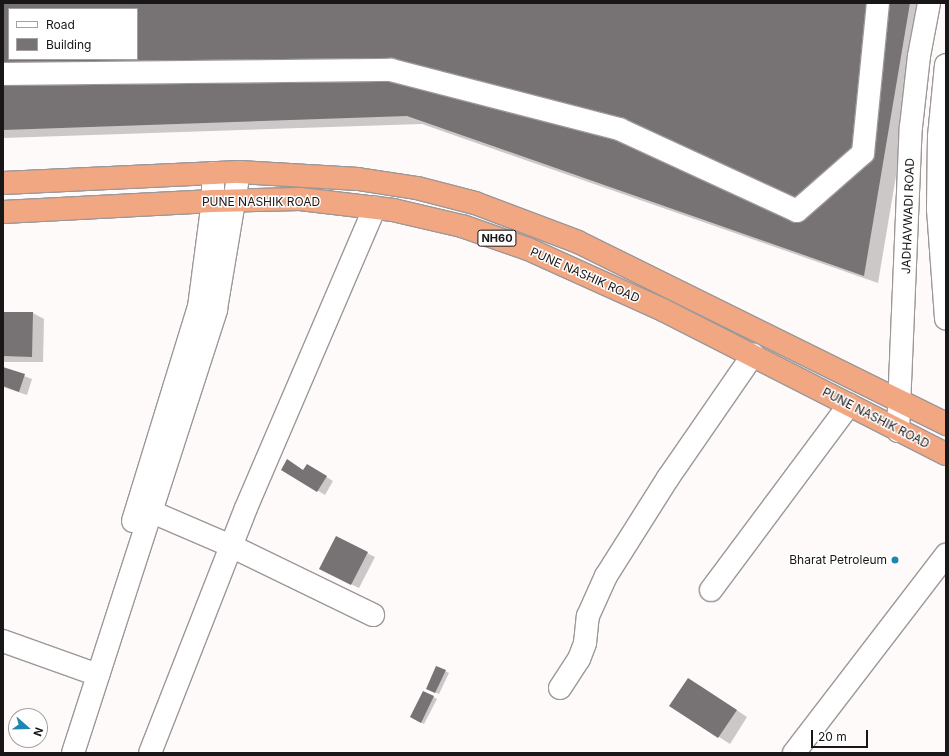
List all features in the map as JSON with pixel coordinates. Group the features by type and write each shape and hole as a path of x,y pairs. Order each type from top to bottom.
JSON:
{"highway":[{"name":"PUNE NASHIK ROAD","path":"3,183 239,172 358,179 417,188 529,222 578,242 703,302 899,402 946,424"},
{"name":"PUNE NASHIK ROAD","path":"3,212 213,201 300,199 375,207 462,226 528,249 754,355 946,454"}],"street":[{"path":"3,74 391,70 619,129 797,211 863,153 878,3"},
{"name":"JADHAVWADI ROAD","path":"898,430 911,127 919,56 929,3"},
{"path":"946,65 939,138 938,210 946,319"},
{"path":"59,753 92,672 152,512 216,309 236,200 239,172"},
{"path":"73,753 92,672 199,307 213,201 213,174"},
{"path":"150,753 231,546 375,207"},
{"path":"560,688 579,659 585,643 588,616 606,576 668,478 754,355"},
{"path":"711,590 849,405"},
{"path":"152,512 231,546 372,614"},
{"path":"802,749 946,554"},
{"path":"3,641 92,672"}],"building":[{"path":"3,3 910,3 864,276 407,116 3,130"},
{"path":"3,312 33,312 32,357 3,356"},
{"path":"3,367 25,374 19,392 3,386"},
{"path":"287,459 303,470 307,464 327,476 317,492 281,470"},
{"path":"336,536 368,552 351,585 319,569"},
{"path":"436,666 446,670 435,693 426,689"},
{"path":"688,678 737,710 718,738 669,706"},
{"path":"423,691 434,696 421,723 410,717"}],"place":[{"name":"Bharat Petroleum","path":"895,560"}]}
